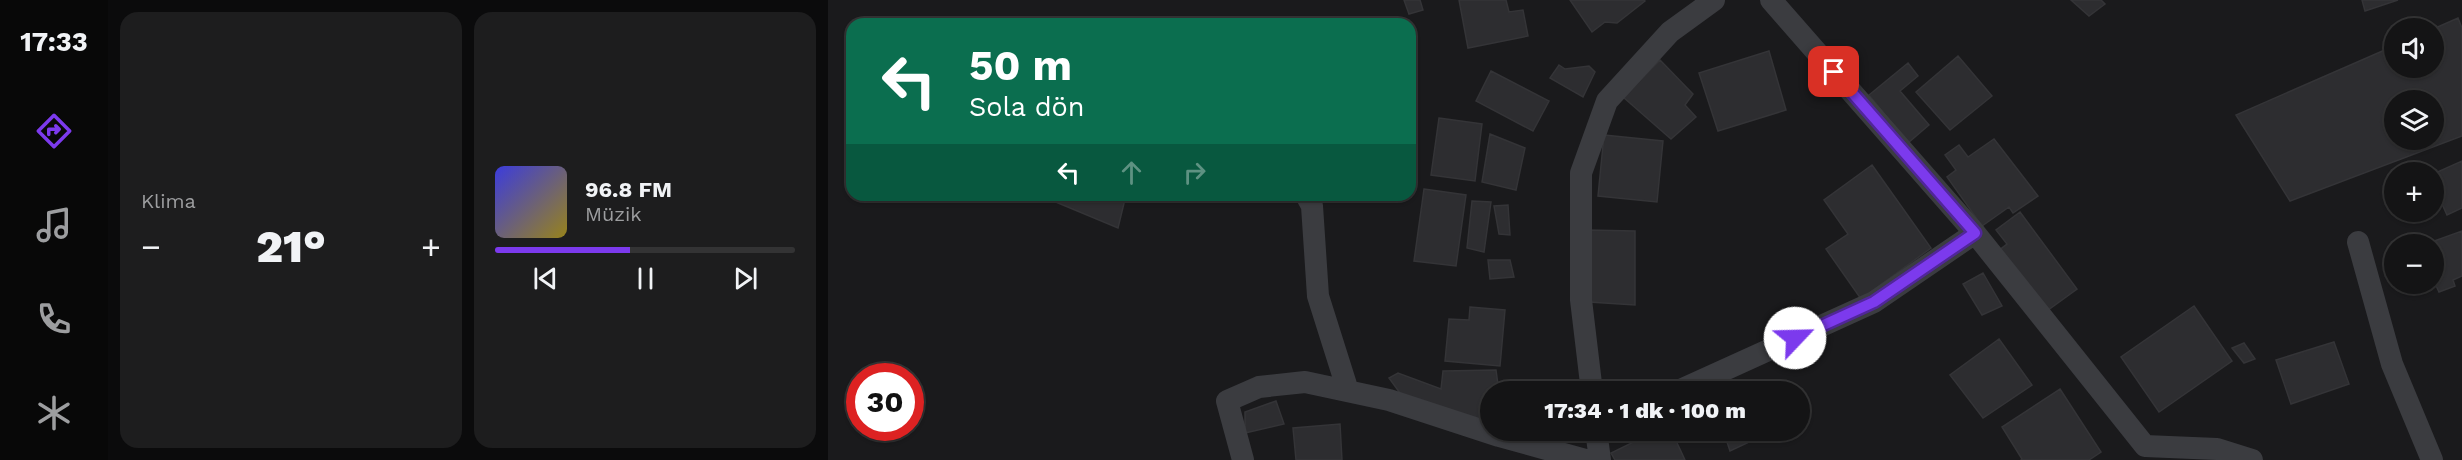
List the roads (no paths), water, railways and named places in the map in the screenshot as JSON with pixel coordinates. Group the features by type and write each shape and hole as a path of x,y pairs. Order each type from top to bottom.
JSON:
{"street":[{"path":"1591,381 1581,300 1581,173 1607,101 1670,32 1714,0"},
{"path":"1771,0 1975,233 2142,453 2217,449 2252,460"},
{"path":"1309,201 1312,206 1318,296 1348,391"},
{"path":"1700,381 1874,302 1975,233"},
{"path":"2358,242 2392,364 2432,460"},
{"path":"1243,460 1227,401 1259,387 1305,382 1389,400 1498,436 1586,460"},
{"path":"1597,441 1600,460"}]}
